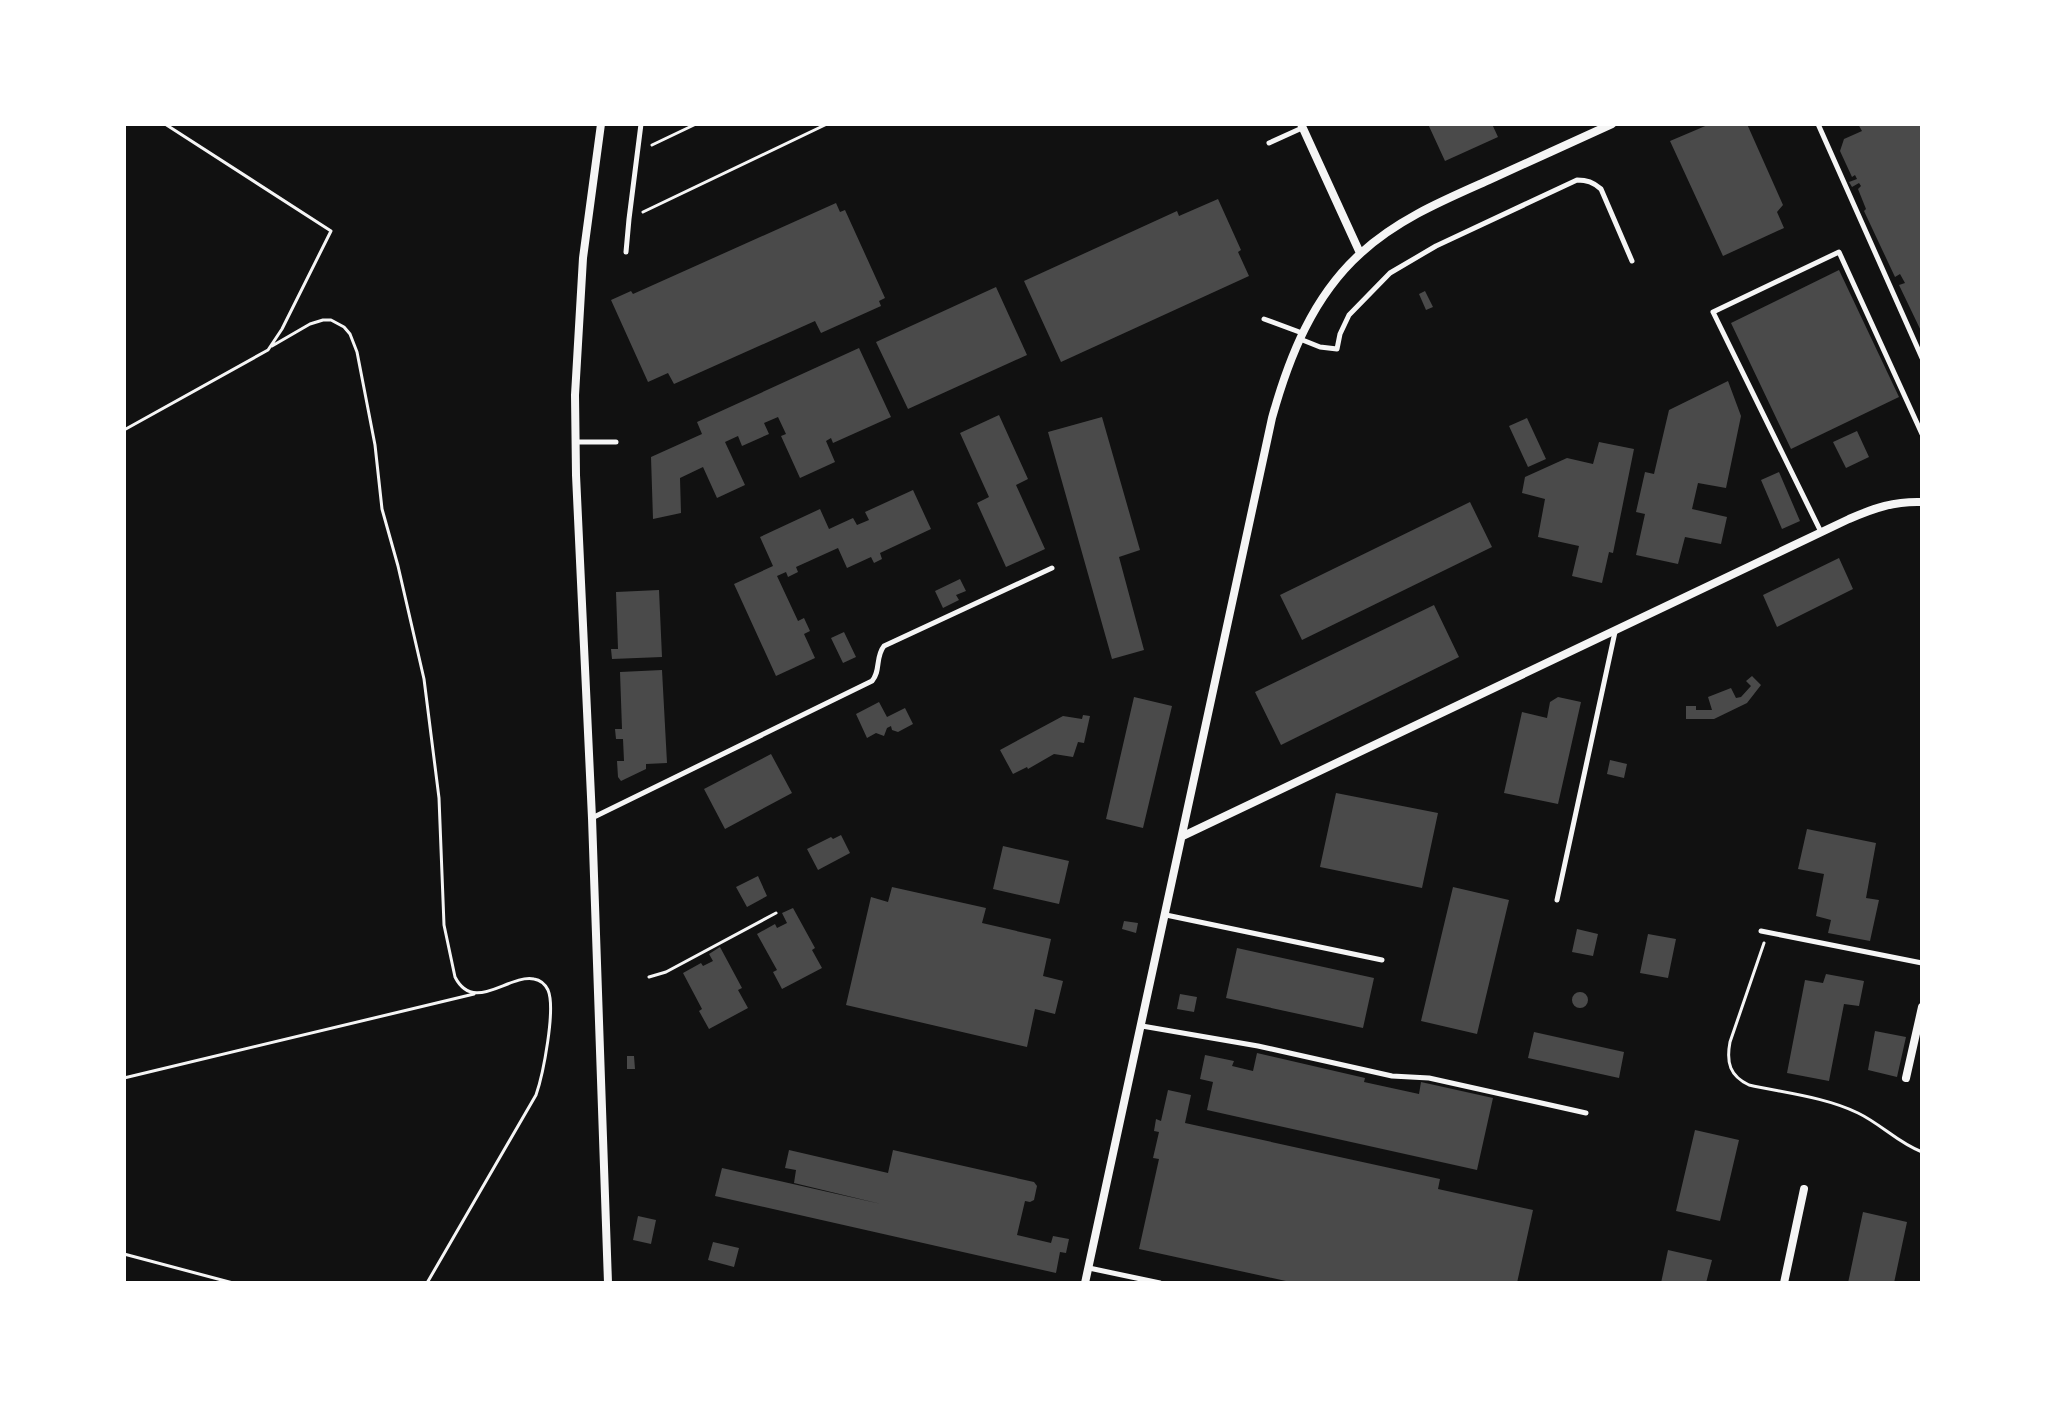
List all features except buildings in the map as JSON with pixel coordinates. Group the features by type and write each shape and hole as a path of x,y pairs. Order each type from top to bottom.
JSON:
{"street":[{"path":"601,124 580,284 576,442 608,1283"},
{"path":"1085,1283 1272,418 1301,336 1322,299 1360,253 1391,229 1427,208 1612,124"},
{"path":"1301,126 1360,253"},
{"path":"1183,836 1821,532 1887,504 1921,499"},
{"path":"1906,1078 1922,1007"},
{"path":"1784,1283 1804,1189"}],"lane":[{"path":"626,252 641,124"},
{"path":"1818,124 1922,358"},
{"path":"1269,143 1301,126"},
{"path":"1264,319 1320,347 1337,349 1349,315 1390,273 1436,246 1577,180 1595,183 1601,189 1632,261"},
{"path":"1821,532 1713,312 1839,252 1922,434"},
{"path":"576,442 616,442"},
{"path":"592,818 872,681 877,675 879,654 884,646 1052,568"},
{"path":"1557,900 1616,630"},
{"path":"1166,915 1382,960"},
{"path":"1764,932 1922,963"},
{"path":"1142,1026 1258,1046 1392,1076 1429,1078 1586,1113"},
{"path":"1089,1268 1160,1283"},
{"path":"1120,1283 1122,1275"}],"path":[{"path":"165,124 331,231 272,346"},
{"path":"637,152 696,124"},
{"path":"629,219 827,124"},
{"path":"124,430 264,353 310,324 323,320 337,322 344,327 353,342 372,429 382,509 424,679 439,798 444,925 458,984 479,992"},
{"path":"649,977 666,972 776,913"},
{"path":"1764,932 1727,1054 1732,1073 1749,1085 1828,1103 1860,1114 1922,1152"},
{"path":"124,1078 479,992 494,991 515,981 534,979 546,986 550,1019 541,1078 532,1104 427,1283"},
{"path":"124,1254 233,1283"}]}
